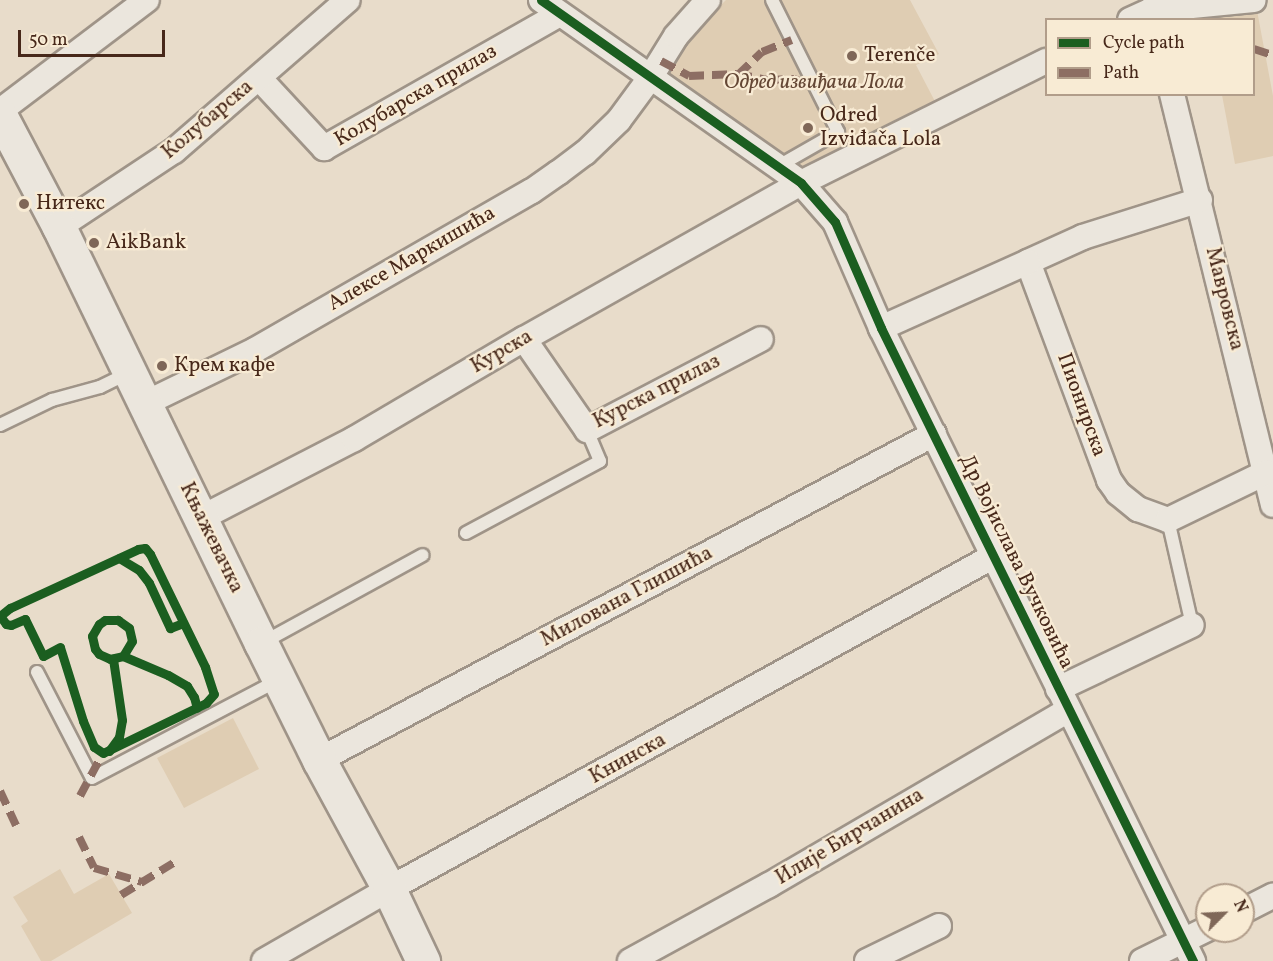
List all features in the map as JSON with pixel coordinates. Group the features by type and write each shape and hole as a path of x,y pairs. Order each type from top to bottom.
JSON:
{"main road":[{"name":"Књажевачка","path":"0,113 131,372 319,760 389,889 423,961"}],"street":[{"path":"0,113 147,0"},
{"name":"Колубарска","path":"59,227 174,151 348,0"},
{"name":"Алексе Маркишића","path":"146,403 255,350 532,191 585,153 619,120 650,78 676,36 708,0"},
{"path":"1145,12 1254,0"},
{"name":"Колубарска прилаз","path":"259,78 324,148 550,7"},
{"name":"Др Војислава Вучковића","path":"550,7 801,183 835,222 881,327 992,557 1188,951"},
{"name":"Курска","path":"201,518 354,439 524,339 801,183 1045,62"},
{"name":"Мавровска","path":"1173,96 1200,200 1273,505"},
{"path":"881,327 1083,237 1200,200"},
{"name":"Пионирска","path":"1028,262 1109,480 1119,493 1138,509 1168,520"},
{"name":"Курска прилаз","path":"524,339 586,430 761,339"},
{"name":"Милована Глишића","path":"319,760 934,434"},
{"path":"1168,520 1265,473"},
{"name":"Книнска","path":"264,961 389,889 992,557"},
{"path":"1064,699 1192,625"},
{"name":"Илије Бирчанина","path":"630,961 769,885 1064,699"},
{"path":"1255,905 1273,896"},
{"path":"867,961 939,926"},
{"path":"1142,961 1188,951"}],"lane":[{"path":"772,0 838,132 777,166"},
{"path":"0,425 52,400 100,387 131,372"},
{"path":"466,533 600,461 586,430"},
{"path":"1168,520 1192,625"},
{"path":"261,643 423,555"},
{"path":"36,672 92,778 280,679"}],"green space":[{"name":"Одред извиђача Лола","path":"726,0 910,0 939,54 916,65 940,111 806,180 663,76 685,41"},
{"path":"1256,5 1273,96 1273,156 1235,164 1222,96 1255,96 1255,18 1209,18 1207,9"},
{"path":"233,718 259,769 184,808 157,758"},
{"path":"60,869 74,894 109,874 132,913 51,961 41,961 21,926 28,921 13,897"}],"marked path":[{"path":"738,75 762,52 792,40"},
{"path":"1255,49 1273,55"},
{"path":"661,61 689,76 737,74 768,80 794,79 816,87"},
{"path":"80,796 103,753"},
{"path":"0,791 16,825"},
{"path":"79,837 94,868 142,882"},
{"path":"121,895 175,862"}],"cycle path":[{"path":"541,0 801,183 835,222 881,328 1193,961"},
{"path":"145,548 205,667 214,694 206,703 103,753 94,747 83,721 60,647 43,656 25,619 11,625 6,624 0,616 10,608 138,549 145,548"},
{"path":"119,558 139,570 149,583 170,628 183,623"},
{"path":"123,656 132,641 129,628 118,620 105,620 99,624 92,636 95,649 99,654 110,659 123,656 168,675 187,686 194,697 197,708"},
{"path":"109,751 119,737 122,720 113,659"}],"place":[{"name":"Terenče","path":"852,56"},
{"name":"Odred Izviđača Lola","path":"808,128"},
{"name":"Нитекс","path":"24,204"},
{"name":"AikBank","path":"94,243"},
{"name":"Крем кафе","path":"162,366"}]}
